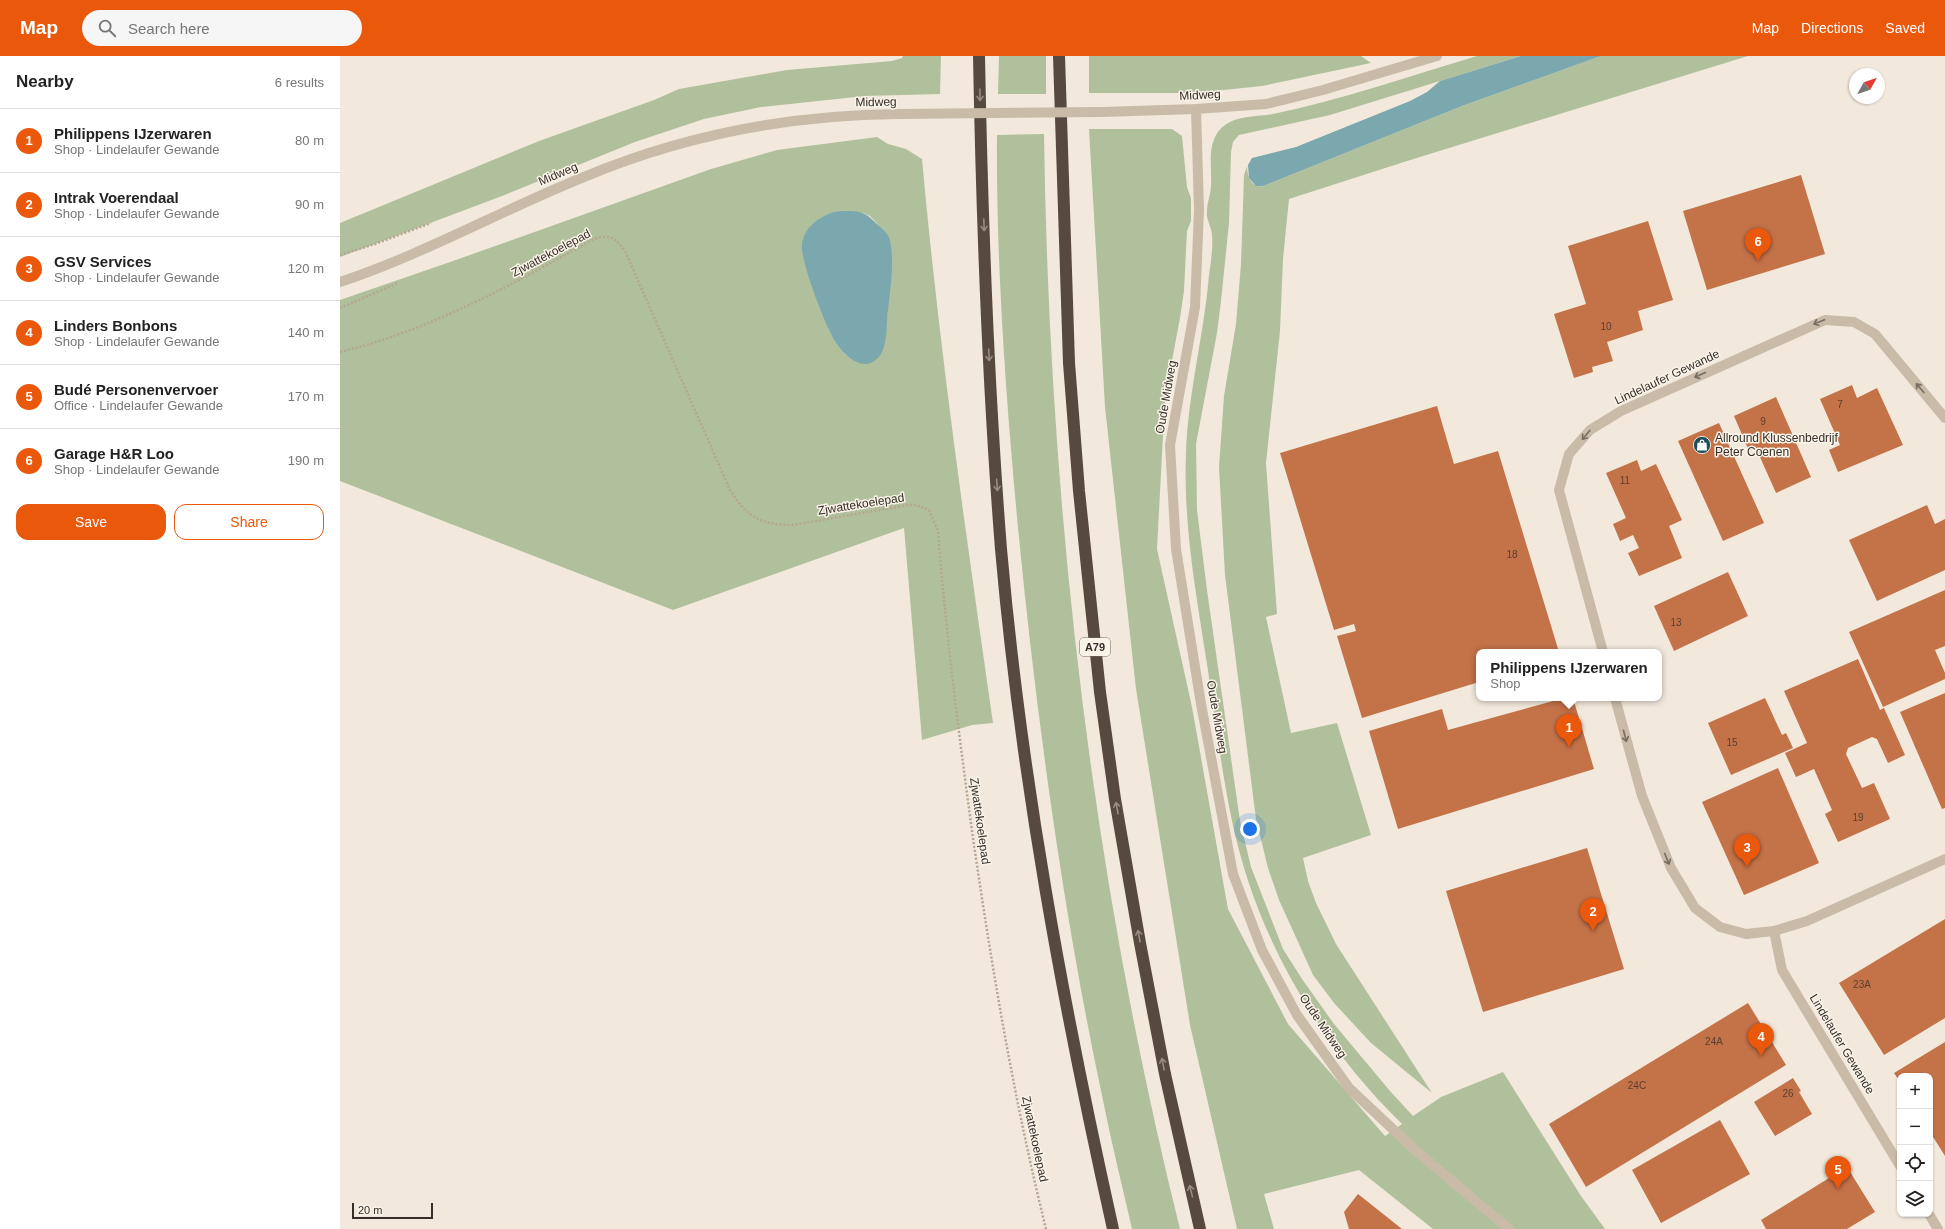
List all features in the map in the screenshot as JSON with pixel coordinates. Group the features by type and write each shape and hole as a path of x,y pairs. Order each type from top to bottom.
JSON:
{"highway":[{"path":"979,56 991,396 1002,549 1009,621 1039,854 1071,1030 1113,1229"},
{"name":"A79","path":"1059,56 1069,363 1079,491 1100,692 1115,799 1143,959 1165,1074 1200,1229"}],"street":[{"name":"Midweg","path":"340,282 439,242 584,176 677,144 797,120 863,114 1102,112 1196,109 1266,104 1323,90 1436,56"},
{"name":"Oude Midweg","path":"1196,109 1199,210 1195,307 1170,445 1176,549 1201,704 1233,874 1262,950 1297,1015 1349,1088 1414,1149 1509,1229"},
{"name":"Lindelaufer Gewande","path":"1601,649 1559,490 1569,454 1590,430 1621,411 1825,320 1854,322 1875,334 1945,418"},
{"path":"1616,701 1642,796 1671,868 1694,908 1720,927 1746,934 1774,931 1807,921 1945,859"},
{"name":"Lindelaufer Gewande","path":"1774,931 1782,970 1897,1161"},
{"path":"1931,1217 1938,1229"}],"path":[{"name":"Zjwattekoelepad","path":"340,352 412,330 441,318 533,273 594,239 603,236 612,237 625,251 730,490 746,511 757,520 778,525 793,525 916,504 929,510 933,516 938,531 963,763 987,934 1020,1113 1046,1229"},
{"path":"340,308 399,282"}],"green space":[{"path":"903,56 941,56 940,94 865,96 761,107 704,119 635,142 502,196 340,257 340,223 539,141 654,100 679,89 787,70 892,61 902,58"},
{"path":"999,56 1046,56 1046,94 998,94"},
{"path":"1089,56 1361,56 1371,63 1262,86 1195,93 1089,93"},
{"path":"1477,56 1521,56 1330,115 1239,135 1233,142 1231,152 1229,223 1221,301 1217,333 1196,444 1197,510 1240,821 1251,867 1283,949 1334,1024 1413,1116 1441,1097 1503,1072 1581,1196 1605,1229 1433,1229 1359,1170 1264,1194 1274,1229 1237,1229 1190,1025 1136,689 1105,407 1089,129 1172,129 1182,136 1187,187 1191,198 1191,221 1187,231 1184,291 1165,398 1157,549 1192,707 1228,909 1288,1024 1385,1136 1402,1124 1343,1058 1294,985 1274,946 1257,905 1243,864 1232,821 1218,742 1191,558 1186,506 1187,431 1204,320 1212,255 1212,233 1207,212 1211,188 1211,151 1212,144 1218,132 1229,122 1243,118 1273,114 1324,102"},
{"path":"1601,56 1748,56 1289,199 1283,259 1280,331 1266,463 1277,614 1266,617 1291,733 1337,723 1371,835 1303,858 1308,881 1316,903 1336,944 1432,1093 1371,1043 1334,1003 1313,975 1279,900 1268,868 1256,819 1225,575 1219,467 1224,396 1236,324 1241,264 1244,175 1247,166 1250,180 1255,185 1263,186 1462,106"},
{"path":"1044,134 1048,272 1055,410 1066,548 1080,686 1099,823 1122,959 1149,1095 1180,1229 1132,1229 1090,1038 1064,893 1043,747 1018,528 1006,381 998,233 997,135"},
{"path":"877,137 888,144 906,149 922,159 936,300 963,512 993,723 972,725 922,740 904,528 673,610 340,481 340,300 711,169 777,150","holes":["848,211 863,213 870,216 888,235 892,259 885,341 859,362 845,354 832,336 819,306 807,267 807,231 820,219 836,212"]}],"water":[{"path":"1521,56 1601,56 1462,106 1263,186 1256,186 1249,178 1248,165 1252,158 1296,147 1410,101 1427,92 1440,81"},
{"path":"840,211 856,211 868,216 886,232 892,251 892,272 885,344 880,356 868,364 857,362 852,359 844,353 835,341 814,294 802,253 803,238 810,227 821,218"}],"building":[{"path":"1801,175 1825,254 1707,290 1683,211"},
{"path":"1648,221 1673,300 1638,311 1643,330 1607,342 1613,361 1592,367 1593,372 1574,378 1554,314 1586,304 1568,246"},
{"path":"1852,385 1857,398 1877,388 1903,445 1838,472 1829,450 1840,445 1820,399"},
{"path":"1776,397 1811,477 1776,493 1756,448 1749,451 1734,416"},
{"path":"1437,406 1454,464 1498,451 1558,649 1476,649 1476,683 1362,718 1337,636 1356,631 1354,624 1334,630 1280,453"},
{"path":"1719,423 1764,523 1723,541 1678,441"},
{"path":"1637,460 1641,471 1656,464 1682,520 1669,526 1682,558 1639,576 1628,553 1639,548 1633,535 1620,541 1613,524 1626,518 1606,473"},
{"path":"1927,505 1935,524 1945,519 1945,570 1877,601 1849,540"},
{"path":"1728,572 1748,616 1674,651 1654,606"},
{"path":"1945,590 1945,646 1935,650 1945,673 1945,679 1883,707 1849,632"},
{"path":"1858,659 1880,710 1884,708 1905,755 1888,763 1877,739 1872,737 1848,748 1846,754 1862,788 1874,783 1890,819 1838,842 1825,814 1832,810 1814,769 1796,777 1785,753 1807,743 1784,691"},
{"path":"1945,693 1945,808 1942,809 1900,712"},
{"path":"1765,698 1782,735 1786,733 1793,748 1731,775 1708,723"},
{"path":"1553,701 1574,701 1594,769 1398,829 1369,731 1442,709 1448,730"},
{"path":"1778,768 1819,863 1744,895 1702,802"},
{"path":"1587,848 1624,969 1483,1012 1446,891"},
{"path":"1945,919 1945,1018 1884,1055 1839,983"},
{"path":"1748,1003 1786,1065 1586,1187 1549,1124"},
{"path":"1945,1042 1945,1156 1933,1137 1933,1073 1897,1073 1897,1078 1894,1073"},
{"path":"1793,1078 1801,1091 1799,1092 1812,1114 1775,1136 1754,1102"},
{"path":"1720,1120 1750,1174 1661,1223 1632,1170"},
{"path":"1847,1167 1875,1212 1847,1229 1766,1229 1761,1220"},
{"path":"1358,1194 1402,1229 1349,1229 1344,1212"}],"place":[{"name":"Garage H&R Loo","path":"1758,261"},
{"name":"Allround Klussenbedrijf Peter Coenen","path":"1702,445"},
{"name":"Philippens IJzerwaren","path":"1569,747"},
{"name":"GSV Services","path":"1747,867"},
{"name":"Intrak Voerendaal","path":"1593,931"},
{"name":"Linders Bonbons","path":"1761,1056"},
{"name":"Budé Personenvervoer","path":"1838,1189"}]}
